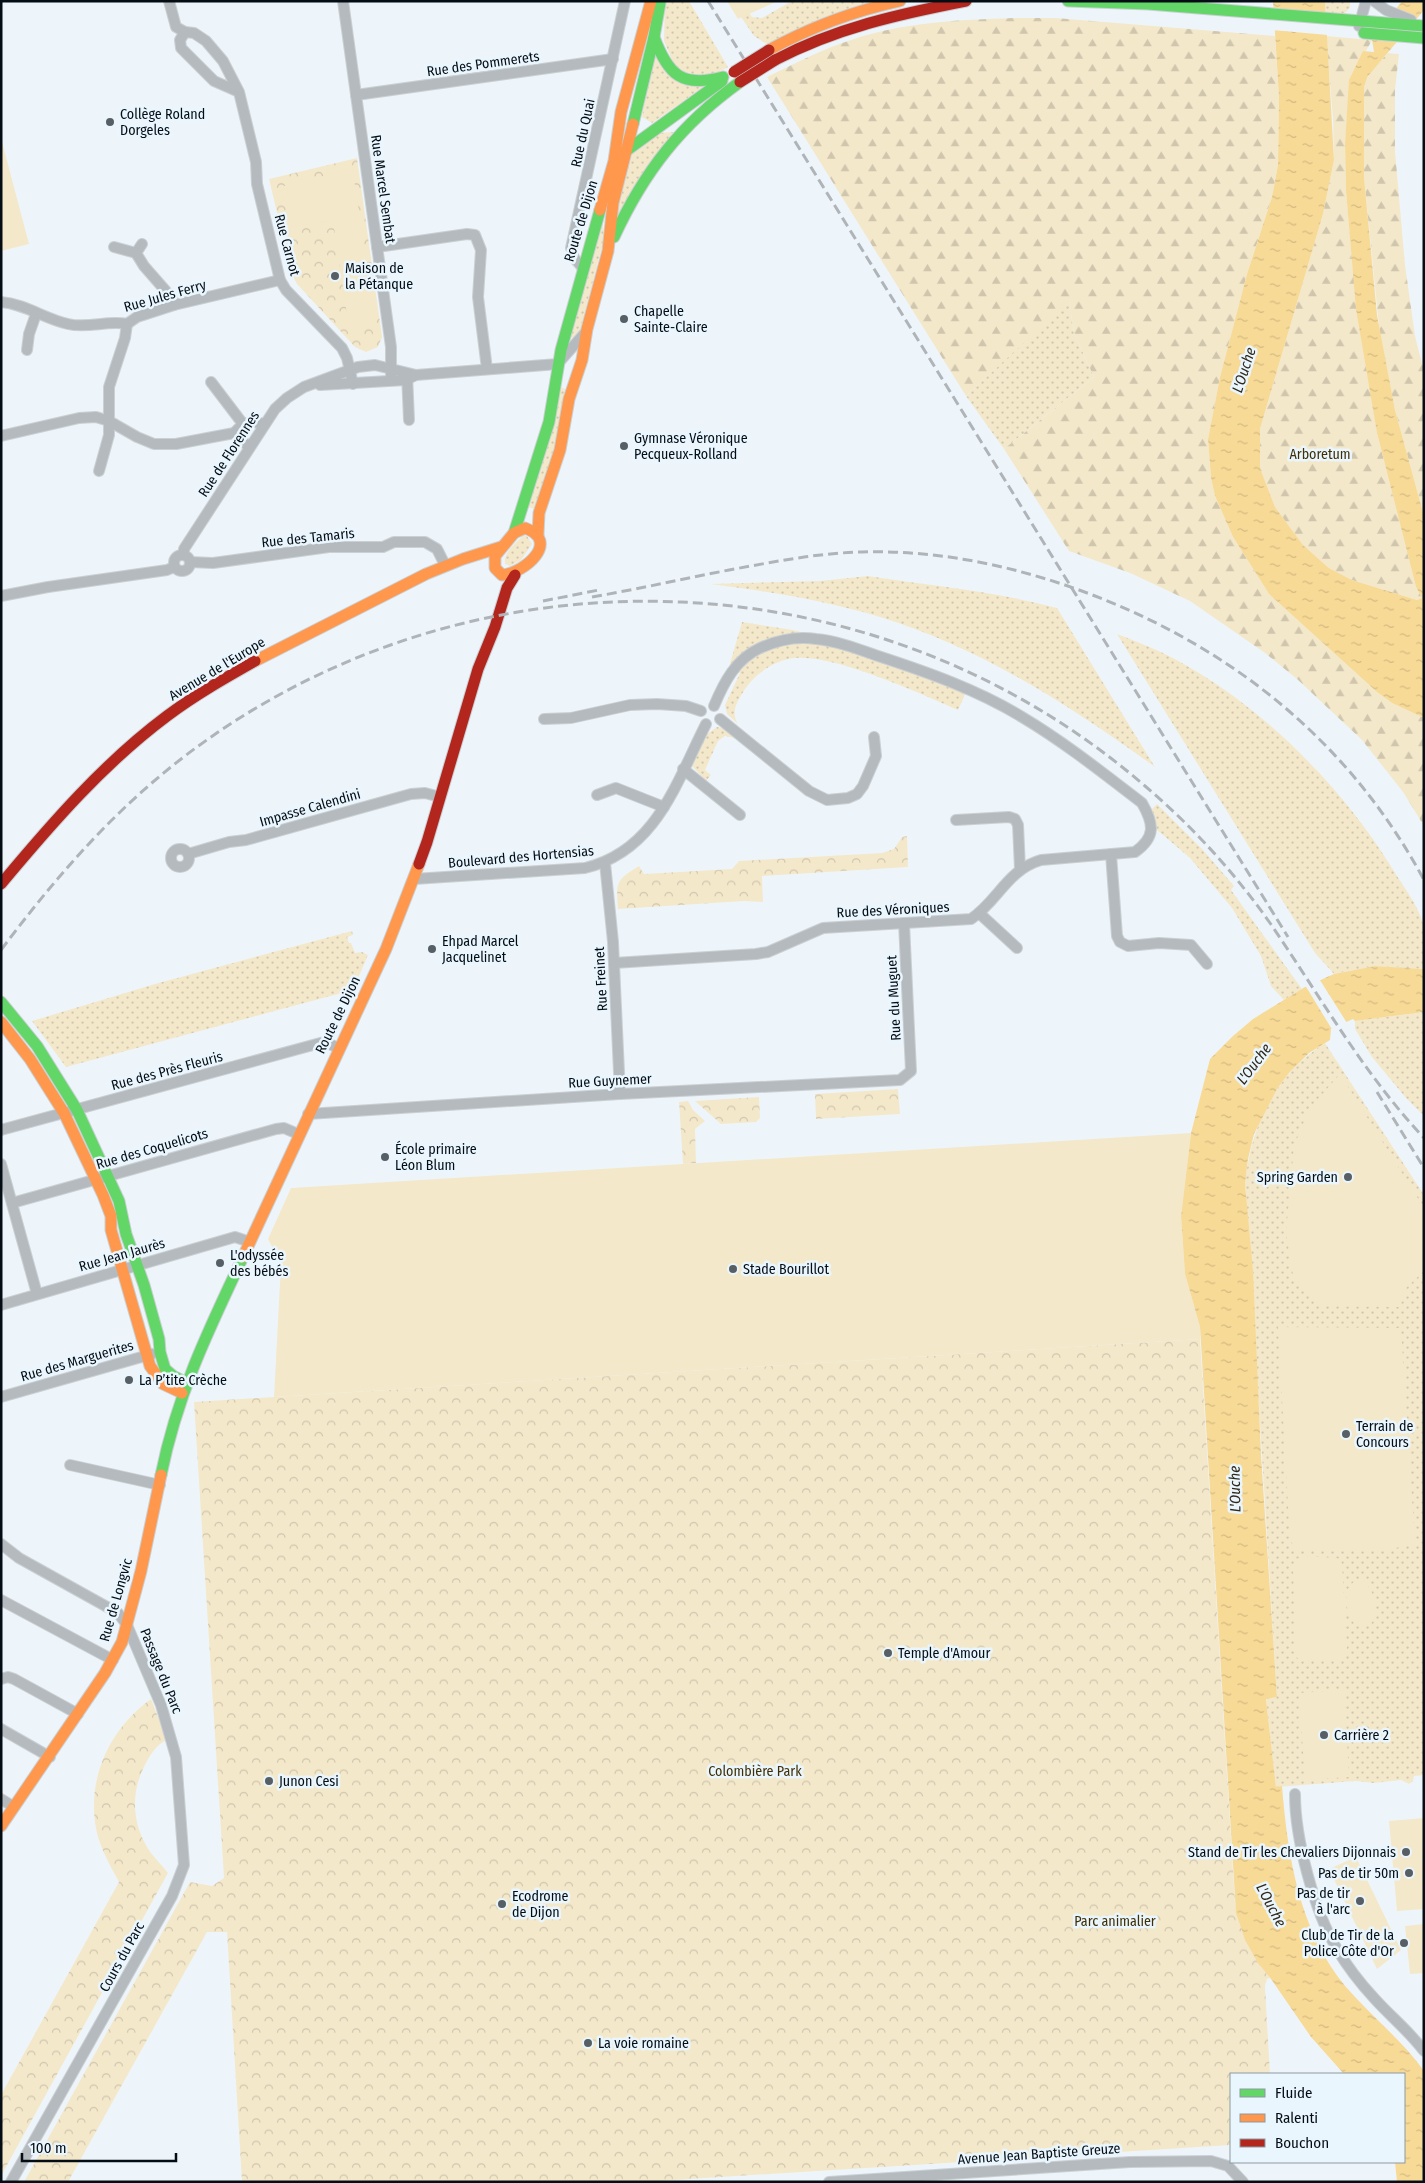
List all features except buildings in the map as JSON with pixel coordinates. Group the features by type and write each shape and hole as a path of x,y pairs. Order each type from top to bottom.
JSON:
{"main road":[{"name":"Route de Dijon","path":"514,533 549,422 558,364 582,268 614,160 628,86 651,1"},
{"name":"Route de Dijon","path":"538,534 539,514 560,450 569,399 582,360 587,329 608,251 613,203 654,37 660,1"},
{"path":"614,160 734,72 793,36 830,20 900,1"},
{"path":"608,251 635,193 649,171 692,120 740,82 775,60 815,40 855,25 900,13 966,1"},
{"path":"1068,1 1148,4 1267,20 1359,27 1424,38"},
{"path":"1359,27 1421,25"},
{"path":"654,37 663,62 674,74 682,78 698,82 708,82 734,72"},
{"name":"Route de Dijon","path":"628,86 635,114"},
{"path":"635,114 648,127 656,129 671,127 692,120"},
{"path":"467,558 496,569 502,575 515,575 538,552 541,542 538,534 525,528 514,533 495,556 496,569"},
{"name":"Avenue de l'Europe","path":"1,884 82,790 130,746 194,697 241,669 445,565 501,547"},
{"name":"Route de Dijon","path":"485,649 485,624 494,592 496,569"},
{"name":"Route de Dijon","path":"184,1388 298,1134 386,949 414,879 485,649 495,626 507,588 515,575"},
{"path":"1,1002 37,1046 77,1110 116,1194 126,1234 138,1265 160,1339 160,1352 165,1369 184,1388"},
{"path":"1,1022 30,1059 64,1113 96,1179 111,1216 110,1228 146,1356 153,1372 160,1381 184,1388"},
{"name":"Rue de Longvic","path":"1,1826 113,1660 128,1625 160,1485 168,1439 184,1388"}],"street":[{"path":"169,1 176,26 185,32 180,40 181,48 214,81 238,92"},
{"name":"Rue Marcel Sembat","path":"343,1 391,347 391,380"},
{"name":"Rue du Quai","path":"582,268 574,258 572,248 625,1"},
{"path":"1359,27 1366,1"},
{"path":"1374,1 1386,10 1421,25"},
{"name":"Rue Carnot","path":"185,32 194,33 206,41 223,61 238,92 256,162 257,184 280,280 286,290 342,348 347,358 353,384"},
{"name":"Rue des Pommerets","path":"356,95 613,59"},
{"path":"377,247 467,234 476,235 482,250 478,297 487,369"},
{"path":"136,253 142,244"},
{"path":"114,247 136,253 144,266 172,298 174,305"},
{"name":"Rue Jules Ferry","path":"1,302 23,306 36,314 70,325 88,326 116,322 127,324 137,317 174,305 280,280"},
{"path":"27,350 29,334 36,314"},
{"path":"99,471 109,434 109,387 125,338 127,324"},
{"name":"Route de Dijon","path":"558,364 587,329"},
{"path":"558,364 567,383 569,399"},
{"name":"Rue de Florennes","path":"314,385 353,384 410,376 558,364"},
{"name":"Rue de Florennes","path":"187,559 184,549 249,447 275,409 287,398 304,388 358,367 375,365 391,368 410,376"},
{"path":"409,420 410,376"},
{"path":"210,382 243,424"},
{"path":"1,436 79,418 96,417 109,421 137,437 154,444 176,444 234,433 243,424 253,422 265,424"},
{"path":"234,433 249,447"},
{"name":"Rue des Tamaris","path":"187,559 213,563 329,547 383,547 394,542 425,542 437,549 445,565"},
{"name":"Rue de Florennes","path":"1,596 48,587 167,570 174,567 173,561 176,556 187,559"},
{"path":"714,706 726,679 736,666 759,648 788,639 802,638 848,646 929,673 1020,716 1060,742 1142,803 1150,817 1152,830 1145,845 1135,852 1042,860 1020,869 979,913 1017,948"},
{"path":"544,719 571,718 630,705 686,706 701,711"},
{"path":"706,706 714,706 720,713 720,719 712,725 706,724 701,719 701,711 706,706"},
{"path":"720,719 809,791 827,800 848,798 856,794 863,786 876,756 874,737"},
{"name":"Boulevard des Hortensias","path":"414,879 585,868 605,864 622,854 646,834 664,806 706,724"},
{"path":"684,769 740,815"},
{"path":"597,795 616,788 664,806"},
{"name":"Impasse Calendini","path":"188,854 229,842 246,840 411,794 425,793 440,797"},
{"path":"956,820 1009,817 1015,819 1018,825 1020,869"},
{"path":"1111,854 1117,936 1120,942 1128,946 1159,943 1191,945 1207,964"},
{"name":"Rue Freinet","path":"605,864 614,963 620,1094"},
{"name":"Rue des Véroniques","path":"614,963 756,954 768,952 823,928 971,919 979,913"},
{"name":"Rue du Muguet","path":"904,923 911,1071"},
{"name":"Rue des Près Fleuris","path":"1,1130 324,1042 339,1048"},
{"name":"Rue Guynemer","path":"308,1114 620,1094 900,1080 911,1071"},
{"name":"Rue des Coquelicots","path":"12,1203 276,1129 284,1128 298,1134"},
{"path":"1,1164 37,1294"},
{"name":"Rue Jean Jaurès","path":"1,1304 235,1237 250,1242"},
{"name":"Rue des Marguerites","path":"1,1397 160,1352"},
{"path":"70,1465 160,1485"},
{"path":"1,1544 19,1558 118,1613 128,1625"},
{"path":"1,1600 113,1660"},
{"name":"Passage du Parc","path":"128,1625 168,1727"},
{"path":"1,1679 8,1677 14,1679 78,1714"},
{"name":"Cours du Parc","path":"11,2182 172,1896 184,1864 176,1757 168,1727"},
{"path":"1,1729 50,1756"},
{"path":"1295,1794 1295,1810 1313,1890 1337,1949 1374,1998 1424,2051"},
{"path":"1,1799 14,1807"},
{"name":"Avenue Jean Baptiste Greuze","path":"829,2182 1130,2162 1211,2161 1228,2166 1243,2182"}],"green space":[{"path":"665,1 689,1 728,67 708,75 676,69 664,41"},
{"path":"727,1 778,1 738,19"},
{"path":"730,1 742,1 752,17 762,18 792,1 873,1 767,44 754,36"},
{"path":"1325,1 1350,1 1350,8 1345,13 1326,13"},
{"path":"1013,18 1056,18 1275,36 1279,96 1278,165 1272,197 1247,274 1220,377 1208,439 1211,478 1215,496 1233,537 1269,594 1377,692 1392,703 1424,718 1424,826 1403,792 1362,740 1297,679 1265,653 1190,601 1130,573 1069,551 1004,449 1094,377 1074,333 1069,301 966,396 767,77 829,48 891,29 931,23"},
{"name":"Arboretum","path":"1326,36 1372,40 1350,80 1345,143 1346,191 1353,270 1377,433 1416,587 1422,598 1417,600 1352,580 1329,568 1303,545 1275,507 1260,468 1260,429 1323,214 1334,160 1333,119"},
{"path":"1388,53 1399,54 1395,90 1395,151 1405,265 1415,336 1424,371 1424,516 1395,410 1380,336 1364,177 1364,87 1370,72"},
{"path":"653,56 706,85 652,123 642,117"},
{"path":"673,132 617,215 629,153 659,133"},
{"path":"1,138 29,244 1,251"},
{"path":"357,158 382,337 378,347 366,352 355,347 297,284 292,275 269,179"},
{"path":"352,165 375,323 349,328 333,220 291,227 280,187 327,175 326,171"},
{"path":"602,214 604,239 579,334 570,339"},
{"path":"1069,300 1074,333 1094,377 1004,449 966,396"},
{"path":"560,387 565,389 554,450 536,509 526,507"},
{"path":"523,536 527,536 532,544 521,560 510,566 505,564 508,552"},
{"path":"868,576 987,593 1057,608 1155,767 1056,700 988,661 952,644 915,629 857,610 795,597 710,584 820,581"},
{"path":"742,622 793,630 840,641 969,686 958,710 877,676 833,662 812,659 788,659 773,664 749,683 736,706 735,715 738,724 727,714 725,705 740,673 729,667"},
{"path":"1117,634 1163,653 1197,671 1229,693 1292,745 1320,774 1371,836 1414,902 1423,924 1424,969 1375,966 1334,974 1315,953"},
{"path":"717,727 722,728 735,738 725,736 718,741 705,770 711,775 706,781 692,766 706,735"},
{"path":"1157,804 1203,850 1234,886 1231,890 1302,989 1284,1000 1271,986 1261,956 1232,908 1190,858 1156,829 1152,809"},
{"path":"907,836 908,867 762,876 763,902 744,901 618,909 617,893 619,883 626,875 639,866 644,874 732,869 739,861 882,853 894,849 902,837"},
{"path":"352,931 353,935 347,937 355,953 362,952 368,955 353,990 66,1067 32,1021 155,984"},
{"path":"1424,1012 1424,1116 1406,1098 1372,1057 1355,1029 1355,1021"},
{"path":"1325,1043 1424,1195 1424,1775 1414,1776 1413,1781 1409,1784 1401,1780 1374,1783 1356,1781 1276,1787 1266,1698 1277,1697 1245,1184 1253,1142 1268,1104 1292,1071 1307,1056"},
{"name":"Spring Garden","path":"1340,1074 1424,1208 1424,1271 1406,1288 1404,1298 1399,1307 1317,1306 1293,1275 1286,1232 1294,1146 1305,1119 1318,1099"},
{"path":"898,1089 900,1114 816,1119 815,1094"},
{"path":"759,1097 760,1118 756,1122 721,1124 695,1101"},
{"path":"688,1101 693,1110 705,1121 695,1129 696,1163 683,1164 679,1102"},
{"name":"Stade Bourillot","path":"1191,1133 1181,1216 1185,1274 1200,1327 1200,1339 274,1397 281,1264 268,1239 291,1188"},
{"name":"Terrain de Concours","path":"1278,1327 1401,1328 1415,1544 1381,1551 1296,1549 1290,1540"},
{"name":"Colombière Park","path":"1200,1339 1235,1903 1247,1943 1270,1978 1267,1979 1265,1986 1270,2073 1230,2073 1230,2145 642,2182 242,2182 227,1932 207,1932 68,2182 24,2182 190,1882 212,1886 224,1878 194,1402"},
{"path":"1302,1556 1337,1558 1342,1563 1347,1648 1341,1659 1302,1661 1296,1657 1293,1566 1295,1560"},
{"path":"1356,1581 1363,1581 1367,1585 1376,1605 1374,1618 1365,1627 1354,1623 1347,1608 1348,1589"},
{"name":"Carrière 2","path":"1344,1690 1349,1777 1305,1780 1299,1693"},
{"path":"151,1699 167,1740 156,1748 143,1769 136,1790 135,1812 140,1833 145,1843 153,1856 168,1873 1,2176 1,2095 119,1882 97,1833 94,1814 94,1794 98,1776 112,1741 123,1725"},
{"name":"Pas de tir 50m","path":"1424,1818 1424,1909 1397,1911 1389,1821"},
{"name":"Pas de tir à l'arc","path":"1356,1857 1401,1950 1377,1969 1329,1869"},
{"path":"1424,1924 1424,1973 1410,1974 1405,1926"}],"water":[{"name":"L'Ouche","path":"1273,1 1325,1 1334,160 1323,214 1260,429 1260,468 1275,507 1303,545 1329,568 1352,580 1417,600 1422,598 1416,587 1377,433 1356,309 1346,191 1345,143 1349,80 1363,51 1374,52 1372,40 1402,1 1424,1 1424,10 1368,76 1364,87 1364,177 1377,315 1395,410 1424,516 1424,718 1392,703 1377,692 1269,594 1233,537 1215,496 1211,478 1208,439 1220,377 1247,274 1272,197 1278,165 1279,97"},
{"name":"L'Ouche","path":"1375,966 1424,969 1424,1012 1355,1021 1353,1019 1331,1029 1330,1040 1309,1053 1289,1073 1277,1089 1254,1134 1248,1159 1245,1184 1253,1271 1261,1455 1277,1697 1266,1699 1276,1787 1282,1786 1292,1866 1307,1917 1317,1942 1330,1965 1346,1987 1406,2049 1424,2071 1424,2182 1397,2182 1395,2163 1405,2163 1405,2073 1343,2073 1311,2037 1258,1963 1245,1940 1236,1913 1200,1327 1185,1274 1181,1216 1191,1133 1210,1059 1253,1019 1305,987 1334,974"}],"pier":[{"path":"1328,13 1328,35 1272,30 1272,15"},
{"path":"1318,977 1347,1023 1333,1031 1305,985"}],"railway":[{"path":"708,1 1288,937"},
{"path":"592,597 779,561 828,554 862,552 914,553 990,564 1065,585 1122,607 1176,633 1226,663 1273,698 1317,737 1357,780 1393,828 1424,880"},
{"path":"543,601 599,590"},
{"path":"1,950 68,867 116,816 142,792 197,747 309,679 428,633 552,607 678,602 803,617 924,653 1039,709 1145,786 1196,833 1242,886 1270,923 1362,1061 1381,1087 1424,1138"},
{"path":"1377,1092 1424,1168"}],"traffic: fast":[{"path":"1068,1 1148,4 1424,26"},
{"path":"633,124 654,37 660,3"},
{"path":"1364,33 1424,38"},
{"path":"654,37 665,61 678,75 697,81 723,77"},
{"path":"623,153 722,81"},
{"path":"614,237 638,191 666,151 700,115 740,82"},
{"path":"514,533 549,422 561,350 600,210"},
{"path":"1,1002 37,1046 77,1110 119,1201 126,1234 144,1285 159,1339 160,1352 165,1369 173,1376 187,1383"},
{"path":"161,1475 185,1390 206,1337 243,1257"}],"traffic: slow":[{"path":"600,210 614,161 621,112 651,1"},
{"path":"769,50 833,21 900,1"},
{"path":"538,534 539,513 560,450 569,399 582,360 587,329 608,251 613,203 633,124"},
{"path":"525,528 535,534 540,541 540,548 536,556 529,563 520,569 502,575 495,568 495,556 514,533 525,528"},
{"path":"255,661 426,574 463,559 501,547"},
{"path":"243,1257 386,949 419,864"},
{"path":"1,1022 30,1059 64,1113 103,1195 111,1216 111,1230 150,1366 163,1384 182,1393"},
{"path":"1,1826 105,1673 122,1642 141,1571 161,1475"}],"traffic: jam":[{"path":"775,60 821,39 868,23 966,1"},
{"path":"734,72 769,50"},
{"path":"740,82 775,60"},
{"path":"419,864 478,669 495,627 507,588 515,575"},
{"path":"1,884 59,816 100,774 144,734 178,708 255,661"}],"place":[{"name":"Collège Roland Dorgeles","path":"110,122"},
{"name":"Maison de la Pétanque","path":"335,276"},
{"name":"Chapelle Sainte-Claire","path":"624,319"},
{"name":"Gymnase Véronique Pecqueux-Rolland","path":"624,446"},
{"name":"Ehpad Marcel Jacquelinet","path":"432,949"},
{"name":"École primaire Léon Blum","path":"385,1157"},
{"name":"Spring Garden","path":"1348,1177"},
{"name":"L'odyssée des bébés","path":"220,1263"},
{"name":"Stade Bourillot","path":"733,1269"},
{"name":"La P’tite Crèche","path":"129,1380"},
{"name":"Terrain de Concours","path":"1346,1434"},
{"name":"Temple d'Amour","path":"888,1653"},
{"name":"Carrière 2","path":"1324,1735"},
{"name":"Junon Cesi","path":"269,1781"},
{"name":"Stand de Tir les Chevaliers Dijonnais","path":"1406,1852"},
{"name":"Pas de tir 50m","path":"1409,1873"},
{"name":"Pas de tir à l'arc","path":"1360,1901"},
{"name":"Ecodrome de Dijon","path":"502,1904"},
{"name":"Club de Tir de la Police Côte d'Or","path":"1404,1943"},
{"name":"La voie romaine","path":"588,2043"}],"park label":[{"name":"Parc animalier","path":"1115,1921"}]}
